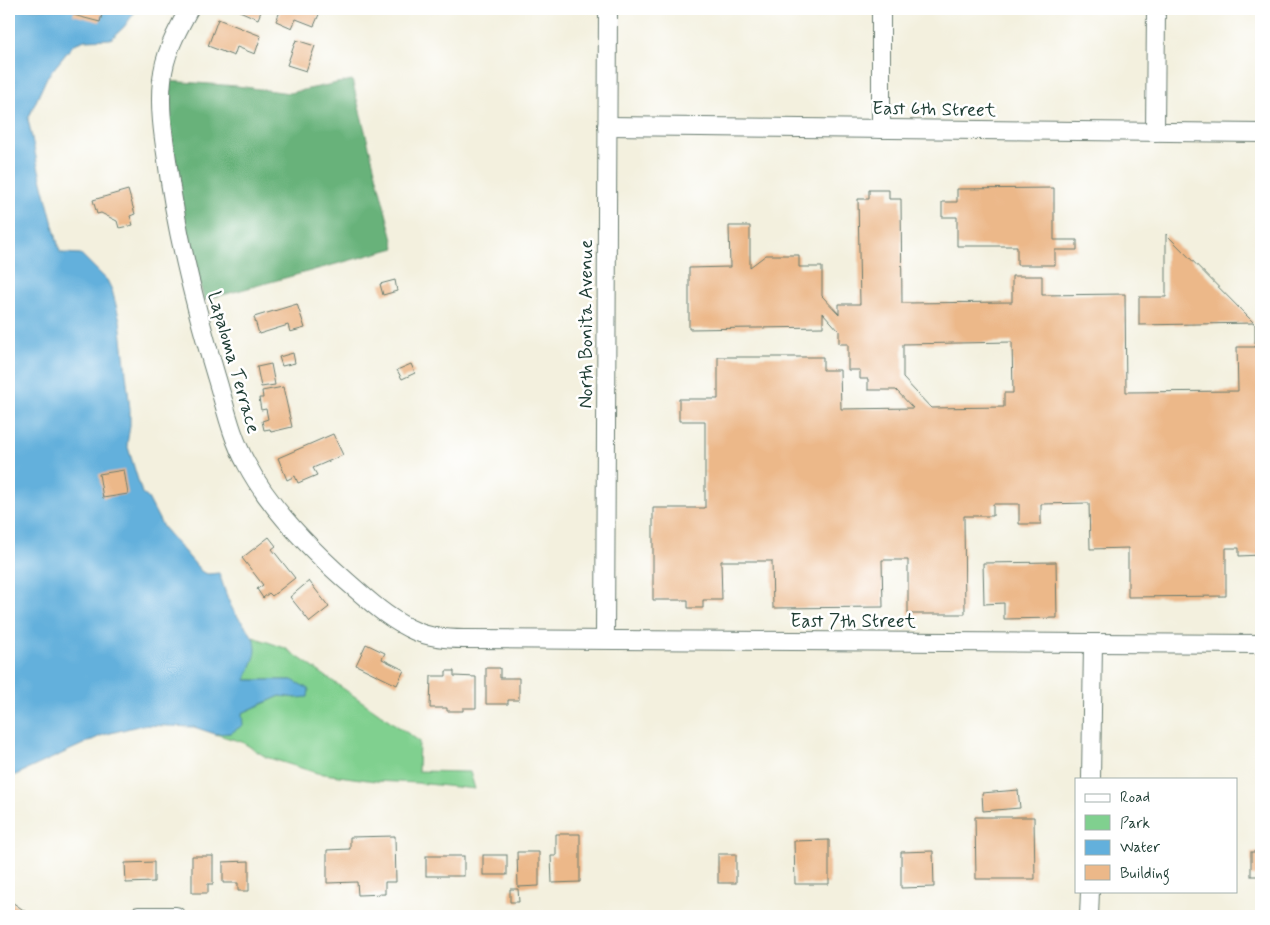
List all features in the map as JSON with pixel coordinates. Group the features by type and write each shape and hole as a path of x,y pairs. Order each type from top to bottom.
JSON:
{"street":[{"name":"Lapaloma Terrace","path":"189,9 172,44 163,70 161,89 165,147 179,234 208,351 236,443 246,464 263,490 298,533 330,566 375,605 399,622 424,635 444,638"},
{"name":"North Bonita Avenue","path":"605,640 608,9"},
{"path":"881,9 881,129"},
{"path":"1155,132 1156,9"},
{"name":"East 6th Street","path":"607,126 1261,133"},
{"name":"East 7th Street","path":"444,638 1261,644"},
{"path":"1091,778 1093,643"},
{"path":"1089,916 1090,892"},
{"path":"138,916 176,916"}],"green space":[{"path":"352,80 395,248 204,300 188,240 175,173 168,81 237,86 289,93"},
{"path":"253,637 285,648 419,741 418,771 470,772 475,789 375,781 317,773 266,757 242,742 215,734 231,733 242,713 280,696 297,698 292,680 246,680 255,649"}],"water":[{"path":"9,9 137,9 124,27 111,39 85,40 74,44 47,77 28,119 37,162 60,252 81,254 107,280 112,290 120,320 130,409 127,444 142,493 148,498 163,527 202,572 208,574 219,573 231,606 250,633 255,644 256,653 246,680 292,680 309,689 308,697 280,696 242,713 243,725 231,733 215,734 194,727 142,725 103,735 9,778"}],"building":[{"path":"75,9 97,9 103,11 100,22 73,15"},
{"path":"235,9 262,9 258,19"},
{"path":"281,9 312,9 320,12 314,26 296,19 292,28 276,21"},
{"path":"218,19 261,36 255,54 237,47 234,56 208,46"},
{"path":"296,40 315,46 306,71 287,65"},
{"path":"1054,188 1054,240 1077,240 1077,250 1055,250 1055,265 1017,265 1017,246 957,246 957,217 942,217 942,202 957,202 957,189"},
{"path":"128,190 135,214 130,216 133,225 119,228 117,221 101,213 97,214 93,200"},
{"path":"869,190 889,190 889,199 901,199 902,303 1012,302 1012,276 1042,276 1042,295 1125,294 1126,392 1238,391 1237,347 1255,347 1255,324 1261,330 1261,555 1239,556 1239,548 1226,548 1226,596 1128,597 1128,548 1090,549 1089,503 1041,504 1041,524 1019,524 1019,504 993,504 993,516 964,516 965,614 908,614 908,560 882,560 883,607 773,608 772,561 721,561 722,600 703,600 703,608 688,608 688,600 653,600 653,508 705,508 705,421 679,421 679,399 718,399 718,357 823,357 823,370 840,370 841,409 913,408 896,390 868,390 868,379 860,379 860,370 848,370 848,344 839,344 839,331 823,313 823,327 689,329 689,268 730,267 729,226 750,226 750,267 766,255 799,255 799,267 822,267 822,296 839,314 839,304 860,304 858,199 869,199","holes":["1012,342 1013,393 1004,393 1004,407 931,408 903,378 903,344"]},
{"path":"1166,234 1254,323 1139,325 1139,297 1166,297"},
{"path":"395,280 397,291 383,295 380,284"},
{"path":"297,304 305,328 290,332 288,325 259,334 254,317"},
{"path":"293,353 295,363 282,366 279,357"},
{"path":"271,364 275,385 261,387 257,367"},
{"path":"411,364 415,373 402,379 397,370"},
{"path":"283,387 292,427 271,432 270,429 264,430 262,421 268,419 266,409 261,410 259,398 263,398 262,391"},
{"path":"333,434 343,455 313,468 317,475 298,483 295,476 287,480 278,458"},
{"path":"124,470 128,494 103,498 99,474"},
{"path":"269,537 276,546 272,549 295,578 272,596 269,593 263,598 257,589 263,585 242,558"},
{"path":"1056,562 1057,618 1004,619 1004,603 984,604 983,563"},
{"path":"309,581 329,607 310,622 290,597"},
{"path":"366,644 385,653 382,659 404,670 397,685 356,665"},
{"path":"486,668 500,668 500,678 519,678 519,700 508,700 508,704 486,704"},
{"path":"446,671 454,671 454,676 476,677 476,708 463,708 463,711 447,711 447,708 430,708 431,676 446,676"},
{"path":"1018,790 1020,808 983,811 982,793"},
{"path":"975,817 1034,817 1035,879 976,879"},
{"path":"556,834 580,834 580,882 552,883 551,856 556,856"},
{"path":"395,836 396,882 385,882 385,894 358,895 357,882 327,883 327,850 350,849 350,837"},
{"path":"829,840 829,884 795,884 794,841"},
{"path":"933,851 934,887 901,888 901,852"},
{"path":"517,852 539,852 539,886 518,887"},
{"path":"1251,852 1261,852 1261,876 1251,876"},
{"path":"718,854 736,854 736,883 718,883"},
{"path":"483,855 507,855 507,875 483,875"},
{"path":"192,856 213,856 213,884 208,884 208,893 192,893"},
{"path":"426,856 464,856 464,876 426,876"},
{"path":"249,861 249,891 238,891 238,883 223,883 223,862"},
{"path":"154,862 154,882 126,883 125,863"},
{"path":"510,889 518,889 519,902 510,902"},
{"path":"9,900 32,916 9,916"}]}
